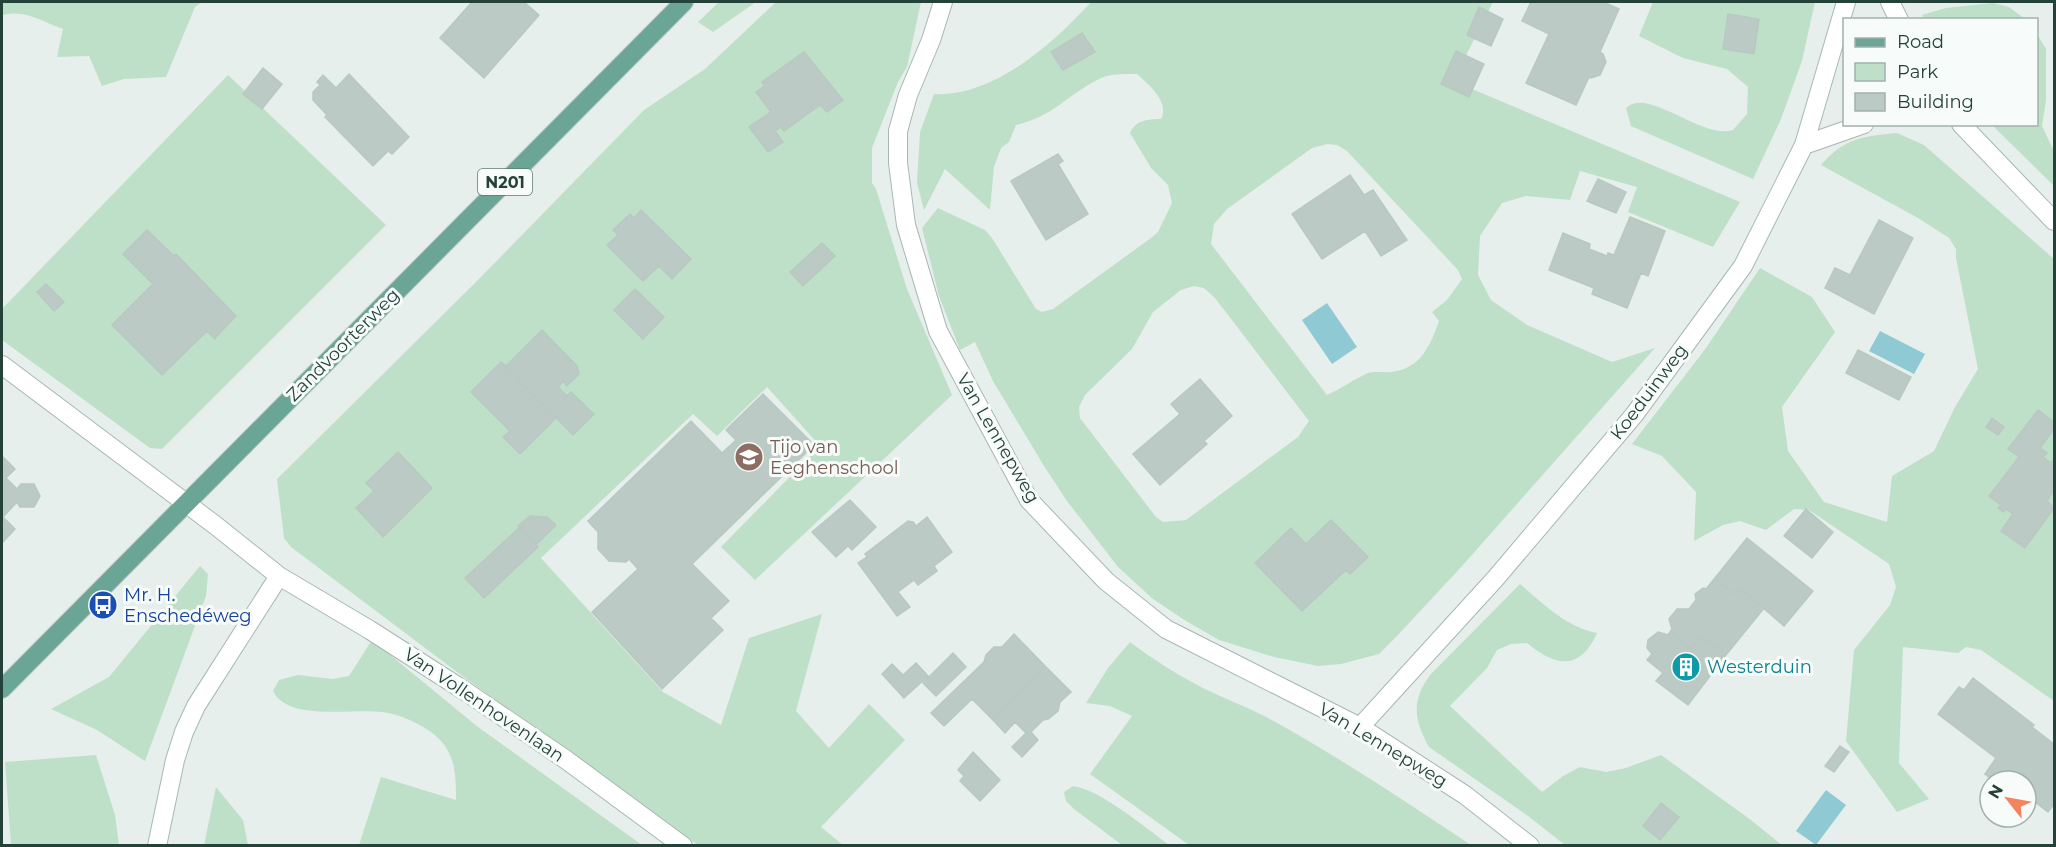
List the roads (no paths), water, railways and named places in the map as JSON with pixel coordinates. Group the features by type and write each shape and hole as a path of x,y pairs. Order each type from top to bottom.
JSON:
{"main road":[{"name":"Zandvoorterweg","path":"2,689 684,2"}],"street":[{"name":"Van Lennepweg","path":"943,2 931,40 908,95 898,131 898,163 906,225 938,331 1029,500 1106,581 1166,629 1360,727 1466,795 1530,846"},
{"name":"Koeduinweg","path":"1360,727 1495,579 1634,415 1743,266 1804,144 1846,2"},
{"path":"1890,2 1898,18"},
{"path":"1804,144 1858,126"},
{"path":"1963,126 2055,220"},
{"path":"2,365 186,503"},
{"name":"Van Vollenhovenlaan","path":"186,503 279,576 370,630 465,691 565,759 683,846"},
{"path":"157,846 175,760 184,732 196,706 279,576"}],"water":[{"path":"1327,303 1357,347 1332,364 1302,320"},
{"path":"1880,331 1925,354 1914,374 1869,351"},
{"path":"1826,790 1846,805 1816,845 1796,831"}],"place":[{"name":"Tijo van Eeghenschool","path":"749,457"},
{"name":"Mr. H. Enschedéweg","path":"103,605"},
{"name":"Westerduin","path":"1686,667"}]}
